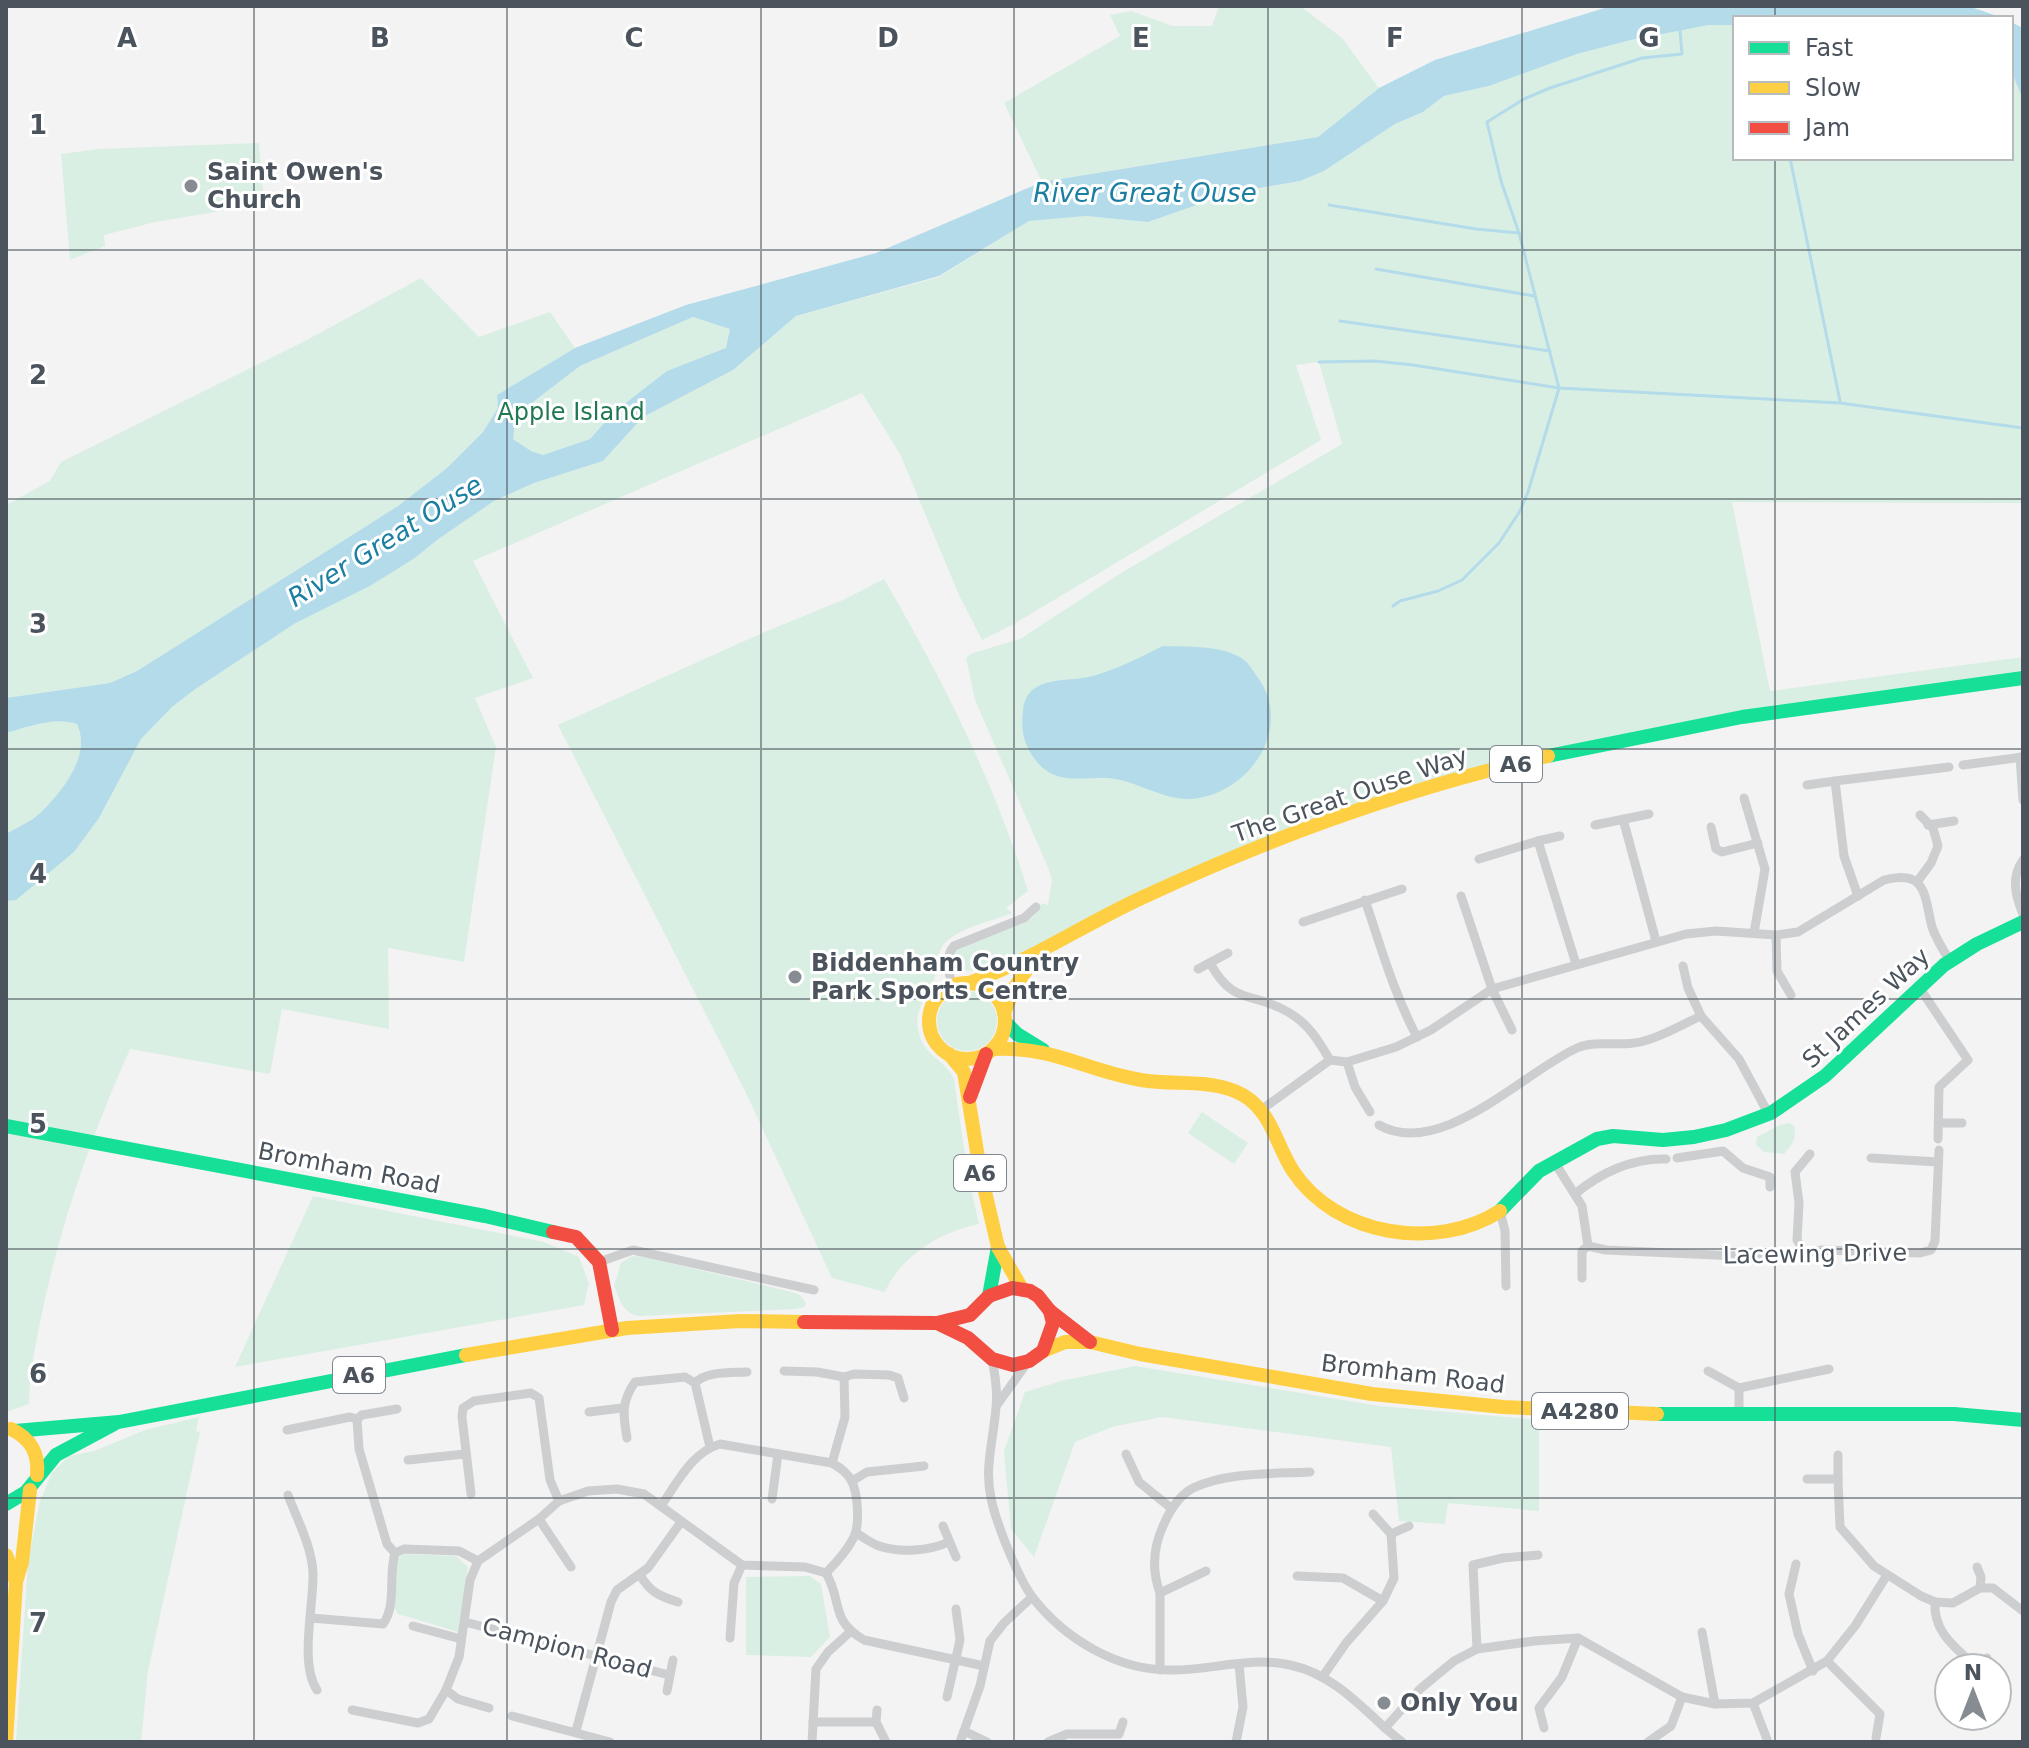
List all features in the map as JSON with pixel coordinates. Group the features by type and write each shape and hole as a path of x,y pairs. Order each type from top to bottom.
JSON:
{"main road":[{"name":"The Great Ouse Way","path":"969,983 1000,972 1129,903 1256,849 1345,816 1497,769 1714,722 2023,678"},
{"name":"St James Way","path":"1048,1052 1141,1080 1207,1084 1233,1090 1253,1101 1268,1118 1295,1174 1324,1201 1352,1220 1381,1230 1422,1235 1469,1226 1500,1211 1536,1172 1597,1139 1664,1140 1725,1130 1768,1113 1822,1081 1950,961 2023,922"},
{"name":"The Great Ouse Way","path":"1005,1018 1015,987 1039,951"},
{"name":"A6","path":"969,983 953,986 934,1002 929,1018 936,1043 964,1072 980,1170 998,1247 1022,1289"},
{"path":"969,983 992,992 1017,1034 1048,1052"},
{"name":"A6","path":"970,1097 989,1051 1002,1036 1005,1018"},
{"path":"949,1054 971,1058 989,1051 1012,1048 1048,1052"},
{"name":"Bromham Road","path":"6,1126 560,1232 576,1237 599,1262"},
{"name":"A6","path":"11,1429 119,1422 507,1347 612,1330 740,1321 937,1323 970,1315 985,1301 998,1247"},
{"path":"599,1262 612,1330"},
{"path":"1022,1289 1038,1296 1050,1311 1053,1323 1043,1351 1029,1361 1013,1365 992,1359 980,1346 975,1332 985,1301 1000,1290 1022,1289"},
{"name":"Bromham Road","path":"1050,1311 1090,1342"},
{"name":"A6","path":"937,1323 980,1346"},
{"name":"Bromham Road","path":"1043,1351 1065,1342 1090,1342 1248,1374 1427,1400 1591,1412 1954,1414 2023,1420"},
{"name":"A6","path":"37,1475 67,1447 119,1422"},
{"path":"6,1742 16,1582 22,1562 30,1490 37,1475 36,1454 24,1436 11,1429"},
{"path":"6,1504 30,1490"},
{"path":"6,1555 16,1582"}],"street":[{"path":"1963,765 2021,757 2023,800"},
{"path":"1807,785 1949,767"},
{"path":"1835,781 1844,856 1858,896"},
{"path":"1744,798 1765,869 1754,933"},
{"path":"1595,825 1649,814"},
{"path":"1917,882 1931,863 1938,846 1933,828 1920,815"},
{"path":"1623,819 1656,941"},
{"path":"1928,825 1954,821"},
{"path":"1711,827 1716,849 1722,852 1758,843"},
{"path":"1479,859 1560,836"},
{"path":"1538,841 1576,964"},
{"path":"2023,860 2015,875 2023,914"},
{"path":"1261,1110 1330,1060 1347,1062 1396,1047 1492,989 1656,941 1716,931 1776,935 1798,932 1884,880 1899,876 1914,879 1923,888 1932,928 1950,961"},
{"path":"1303,922 1402,889"},
{"path":"1461,896 1492,989 1512,1030"},
{"path":"1365,900 1390,969 1397,999 1417,1037"},
{"path":"953,986 947,963 954,946 1024,918 1036,907"},
{"path":"1776,935 1777,971 1791,995"},
{"path":"1198,969 1228,953"},
{"path":"1210,963 1220,981 1237,995 1279,1007 1304,1023 1314,1032 1330,1060"},
{"path":"1683,966 1688,988 1701,1016 1739,1059 1768,1113"},
{"path":"1919,987 1968,1060 1939,1087 1938,1139"},
{"path":"1379,1125 1393,1133 1448,1125 1495,1102 1563,1055 1581,1047 1643,1042 1701,1016"},
{"path":"1347,1062 1355,1087 1370,1112"},
{"path":"1939,1123 1962,1123"},
{"path":"1723,1151 1725,1130"},
{"path":"1871,1158 1938,1162 1939,1150"},
{"path":"1677,1158 1723,1151 1743,1168 1770,1177 1770,1187"},
{"path":"1804,1252 1797,1240 1799,1203 1795,1172 1810,1154"},
{"path":"1575,1194 1604,1173 1640,1161 1666,1159"},
{"name":"Lacewing Drive","path":"1588,1246 1606,1250 1782,1258 1822,1250 1920,1253 1931,1250 1935,1241 1938,1162"},
{"path":"1555,1163 1582,1206 1586,1219 1588,1246 1582,1251 1582,1278"},
{"path":"1500,1211 1505,1231 1506,1286"},
{"path":"599,1262 633,1250 814,1290"},
{"path":"992,1359 997,1405 988,1463 990,1497 999,1526 1032,1597 1055,1621 1095,1650 1119,1662 1160,1670 1268,1661 1292,1665 1323,1676 1352,1697 1402,1742"},
{"path":"997,1405 1029,1361"},
{"path":"1708,1371 1739,1388 1829,1369"},
{"path":"784,1371 844,1377 854,1374 889,1375 898,1378 904,1398"},
{"path":"695,1383 699,1378 747,1372"},
{"path":"627,1438 622,1408 626,1394 635,1382 685,1377 695,1383 710,1447"},
{"path":"832,1463 845,1417 844,1377"},
{"path":"1739,1388 1739,1415"},
{"path":"471,1494 463,1408 474,1401 531,1393 539,1398 550,1480 559,1501"},
{"path":"589,1412 622,1408"},
{"path":"357,1419 362,1415 397,1409"},
{"path":"287,1430 350,1417 357,1419"},
{"path":"357,1419 359,1449 387,1544 395,1553"},
{"path":"661,1506 697,1456 720,1444 832,1463 843,1469 852,1481 856,1533 841,1558 826,1573"},
{"path":"408,1460 465,1454"},
{"path":"772,1499 778,1454"},
{"path":"1126,1454 1139,1482 1171,1508"},
{"path":"1838,1455 1840,1527 1874,1566 1935,1602 1953,1603 1980,1588 1993,1588 2023,1611"},
{"path":"852,1481 867,1472 924,1466"},
{"path":"1160,1670 1160,1593 1154,1560 1158,1536 1171,1508 1192,1489 1239,1475 1310,1472"},
{"path":"1807,1479 1838,1479"},
{"path":"352,1710 425,1722 446,1690 459,1657 470,1580 478,1561 539,1519 559,1501 588,1491 617,1489 644,1494 742,1565 805,1567 826,1573"},
{"path":"288,1495 313,1570 309,1666 312,1683 317,1690"},
{"path":"1323,1676 1346,1643 1383,1601 1394,1578 1391,1534 1373,1514"},
{"path":"539,1519 571,1567"},
{"path":"576,1731 611,1602 617,1590 640,1575 681,1522"},
{"path":"943,1526 956,1557"},
{"path":"1391,1534 1409,1526"},
{"path":"856,1533 879,1546 898,1548 923,1549 949,1542"},
{"path":"311,1618 383,1624 390,1615 391,1566 395,1553 404,1549 459,1551 478,1561"},
{"path":"1477,1649 1473,1565 1538,1555"},
{"path":"1796,1564 1789,1594 1798,1634 1813,1671"},
{"path":"730,1638 734,1583 742,1565"},
{"path":"1977,1567 1981,1577 1980,1588"},
{"path":"1160,1593 1206,1571"},
{"path":"826,1573 838,1613 850,1632 864,1640 984,1666"},
{"path":"640,1575 649,1590 678,1602"},
{"path":"1385,1728 1420,1689 1454,1661 1477,1649 1578,1638 1682,1697 1715,1704 1753,1703 1827,1661 1855,1626 1887,1575"},
{"path":"1297,1576 1343,1578 1383,1601"},
{"path":"960,1742 990,1641 996,1631 1032,1597"},
{"path":"1935,1602 1934,1616 1940,1630 1961,1652"},
{"path":"947,1697 960,1640 956,1609"},
{"name":"Campion Road","path":"465,1622 669,1675"},
{"path":"413,1626 461,1639"},
{"path":"812,1742 816,1669 828,1652 850,1632"},
{"path":"1702,1632 1715,1704"},
{"path":"1544,1728 1539,1708 1562,1677 1578,1638"},
{"name":"Campion Road","path":"667,1691 673,1660"},
{"path":"1827,1661 1880,1714 1876,1738"},
{"path":"1236,1742 1243,1707 1239,1664"},
{"path":"446,1690 458,1699 489,1708"},
{"path":"1648,1742 1671,1726 1682,1697"},
{"path":"1753,1703 1768,1742"},
{"path":"877,1710 876,1722 886,1742"},
{"path":"512,1716 610,1742"},
{"path":"813,1722 876,1722"},
{"path":"1048,1742 1067,1734 1119,1738 1123,1722"},
{"path":"964,1731 987,1742"}],"green space":[{"path":"1219,6 1300,6 1342,38 1379,88 1318,137 1042,182 1004,103 1120,36 1110,15 1131,11 1173,26 1212,26"},
{"path":"1709,25 1733,25 1733,160 2013,160 2013,76 2023,99 2023,503 1732,502 1770,691 2023,657 2023,670 1418,784 1010,960 1007,956 984,968 965,970 959,968 956,959 951,958 958,948 1022,924 1034,916 1042,903 1048,905 1052,881 975,700 966,658 970,654 1020,639 1121,573 1342,444 1319,362 1296,365 1321,440 1014,624 982,640 959,595 900,454 862,393 473,561 533,678 475,698 496,747 464,962 388,948 389,1029 282,1009 270,1074 130,1049 90,1146 58,1245 35,1347 29,1404 6,1412 6,901 74,852 99,818 141,739 172,707 294,624 370,586 415,558 494,501 534,483 603,461 643,417 733,370 796,316 939,277 1029,221 1086,216 1148,222 1231,193 1300,181 1324,171 1395,124 1423,112 1444,96 1489,86 1577,54"},
{"path":"259,143 264,204 155,222 104,235 105,246 70,260 61,154 99,149"},
{"path":"421,278 479,337 550,312 575,348 497,395 498,408 483,432 447,468 398,506 137,671 110,683 6,698 6,505 50,481 61,462 305,341"},
{"name":"Apple Island","path":"693,317 731,329 726,348 614,412 590,439 543,455 512,439 520,412 580,366"},
{"name":"Biddenham Country Park Sports Centre","path":"884,579 926,654 983,770 1028,891 1006,908 1012,913 956,934 945,943 934,979 918,1013 923,1044 954,1079 968,1176 979,1224 950,1233 923,1248 901,1268 885,1292 832,1278 745,1091 558,725 843,600"},
{"path":"49,721 77,724 81,736 77,761 65,785 48,805 32,820 6,834 6,733"},
{"path":"967,991 979,993 988,1000 995,1009 995,1033 988,1042 979,1049 967,1051 955,1049 946,1042 939,1033 937,1021 939,1009 946,1000 955,993"},
{"path":"1202,1112 1248,1143 1234,1164 1188,1133"},
{"path":"1790,1123 1794,1126 1795,1138 1784,1154 1764,1152 1756,1145 1757,1137"},
{"path":"313,1196 544,1242 579,1257 589,1283 584,1305 235,1367"},
{"path":"632,1256 792,1292 800,1295 806,1303 804,1307 795,1309 638,1316 625,1308 614,1286 621,1263"},
{"path":"1135,1366 1380,1406 1539,1420 1539,1511 1448,1503 1445,1524 1399,1521 1391,1447 1162,1417 1112,1427 1075,1442 1034,1557 1011,1529 1004,1451 1025,1392 1065,1380"},
{"path":"199,1417 196,1431 200,1432 148,1671 141,1742 16,1742 28,1562 40,1501 52,1473 69,1456 94,1451 145,1430"},
{"path":"404,1554 456,1556 468,1567 458,1632 398,1614 394,1607 395,1561"},
{"path":"810,1576 821,1584 830,1637 811,1657 746,1655 746,1577"}],"water":[{"name":"River Great Ouse","path":"1611,6 1968,6 1997,16 1733,16 1733,25 1709,25 1631,40 1577,54 1489,86 1444,96 1423,112 1395,124 1324,171 1300,181 1231,193 1148,222 1086,216 1029,221 939,276 796,316 733,370 643,417 603,461 534,483 494,501 415,558 370,586 294,624 194,690 172,707 141,739 99,818 74,852 16,900 6,901 6,834 39,814 65,785 77,761 81,736 77,724 59,721 6,733 6,698 110,683 137,671 398,506 447,468 483,432 498,408 497,395 575,348 686,305 876,253 1042,182 1318,137 1379,88 1435,60","holes":["693,317 730,329 726,348 667,371 614,412 590,439 543,455 513,439 515,421 520,412 580,366"]},
{"path":"2013,23 2023,28 2023,99 2013,76"},
{"path":"1163,646 1231,653 1251,668 1267,694 1271,713 1269,733 1251,768 1219,792 1186,799 1111,778 1060,777 1037,762 1022,728 1026,699 1032,691 1051,682 1086,678 1105,672"}],"waterway":[{"path":"1393,606 1462,580 1499,543 1520,511 1528,492 1559,388 1487,122 1524,99 1550,88 1642,58 1682,54 1680,30"},
{"path":"1790,160 1840,401"},
{"path":"1329,205 1519,233"},
{"path":"1376,269 1534,296"},
{"path":"1340,321 1550,351"},
{"path":"1319,362 1375,361 1413,365 1559,388 1840,403 2023,428"}],"traffic: fast":[{"path":"1548,756 1742,717 2023,678"},
{"path":"1500,1211 1539,1171 1597,1139 1613,1136 1663,1140 1694,1137 1726,1130 1771,1113 1825,1076 1944,965 1977,944 2023,922"},
{"path":"1005,1022 1017,1034 1043,1050"},
{"path":"6,1126 485,1216 553,1232"},
{"path":"989,1296 998,1247"},
{"path":"15,1431 119,1422 466,1355"},
{"path":"1657,1414 1954,1414 2023,1420"},
{"path":"6,1504 26,1492 56,1455 114,1424"}],"traffic: slow":[{"path":"969,983 1015,964 1150,894 1246,852 1395,798 1548,756"},
{"path":"1004,1013 1015,987 1036,956"},
{"path":"967,983 981,986 994,994 1002,1007 1005,1021 1002,1035 994,1048 981,1056 967,1059 953,1056 940,1048 932,1035 929,1021 932,1007 940,994 953,986 967,983"},
{"path":"993,1049 1034,1051 1121,1076 1154,1082 1219,1086 1243,1095 1261,1110 1293,1171 1312,1193 1334,1210 1361,1223 1389,1231 1418,1234 1474,1224 1500,1211"},
{"path":"949,1054 964,1072 980,1170 998,1247 1022,1289"},
{"path":"466,1355 627,1328 740,1321 804,1322"},
{"path":"1043,1351 1065,1342 1090,1342 1140,1354 1372,1394 1503,1407 1657,1414"},
{"path":"11,1429 24,1437 32,1448 37,1460 37,1475"},
{"path":"6,1742 16,1582 22,1562 30,1490"},
{"path":"6,1555 16,1582"}],"traffic: jam":[{"path":"970,1097 986,1054"},
{"path":"553,1232 576,1237 599,1262 612,1330"},
{"path":"804,1322 937,1323 970,1315 989,1296 1012,1288 1030,1291 1038,1296 1050,1311 1053,1323 1043,1351 1029,1361 1013,1365 992,1359 968,1338 937,1323"},
{"path":"1050,1311 1090,1342"}],"place":[{"name":"Saint Owen's Church","path":"191,186"},
{"name":"Biddenham Country Park Sports Centre","path":"795,977"},
{"name":"Only You","path":"1384,1703"}]}
